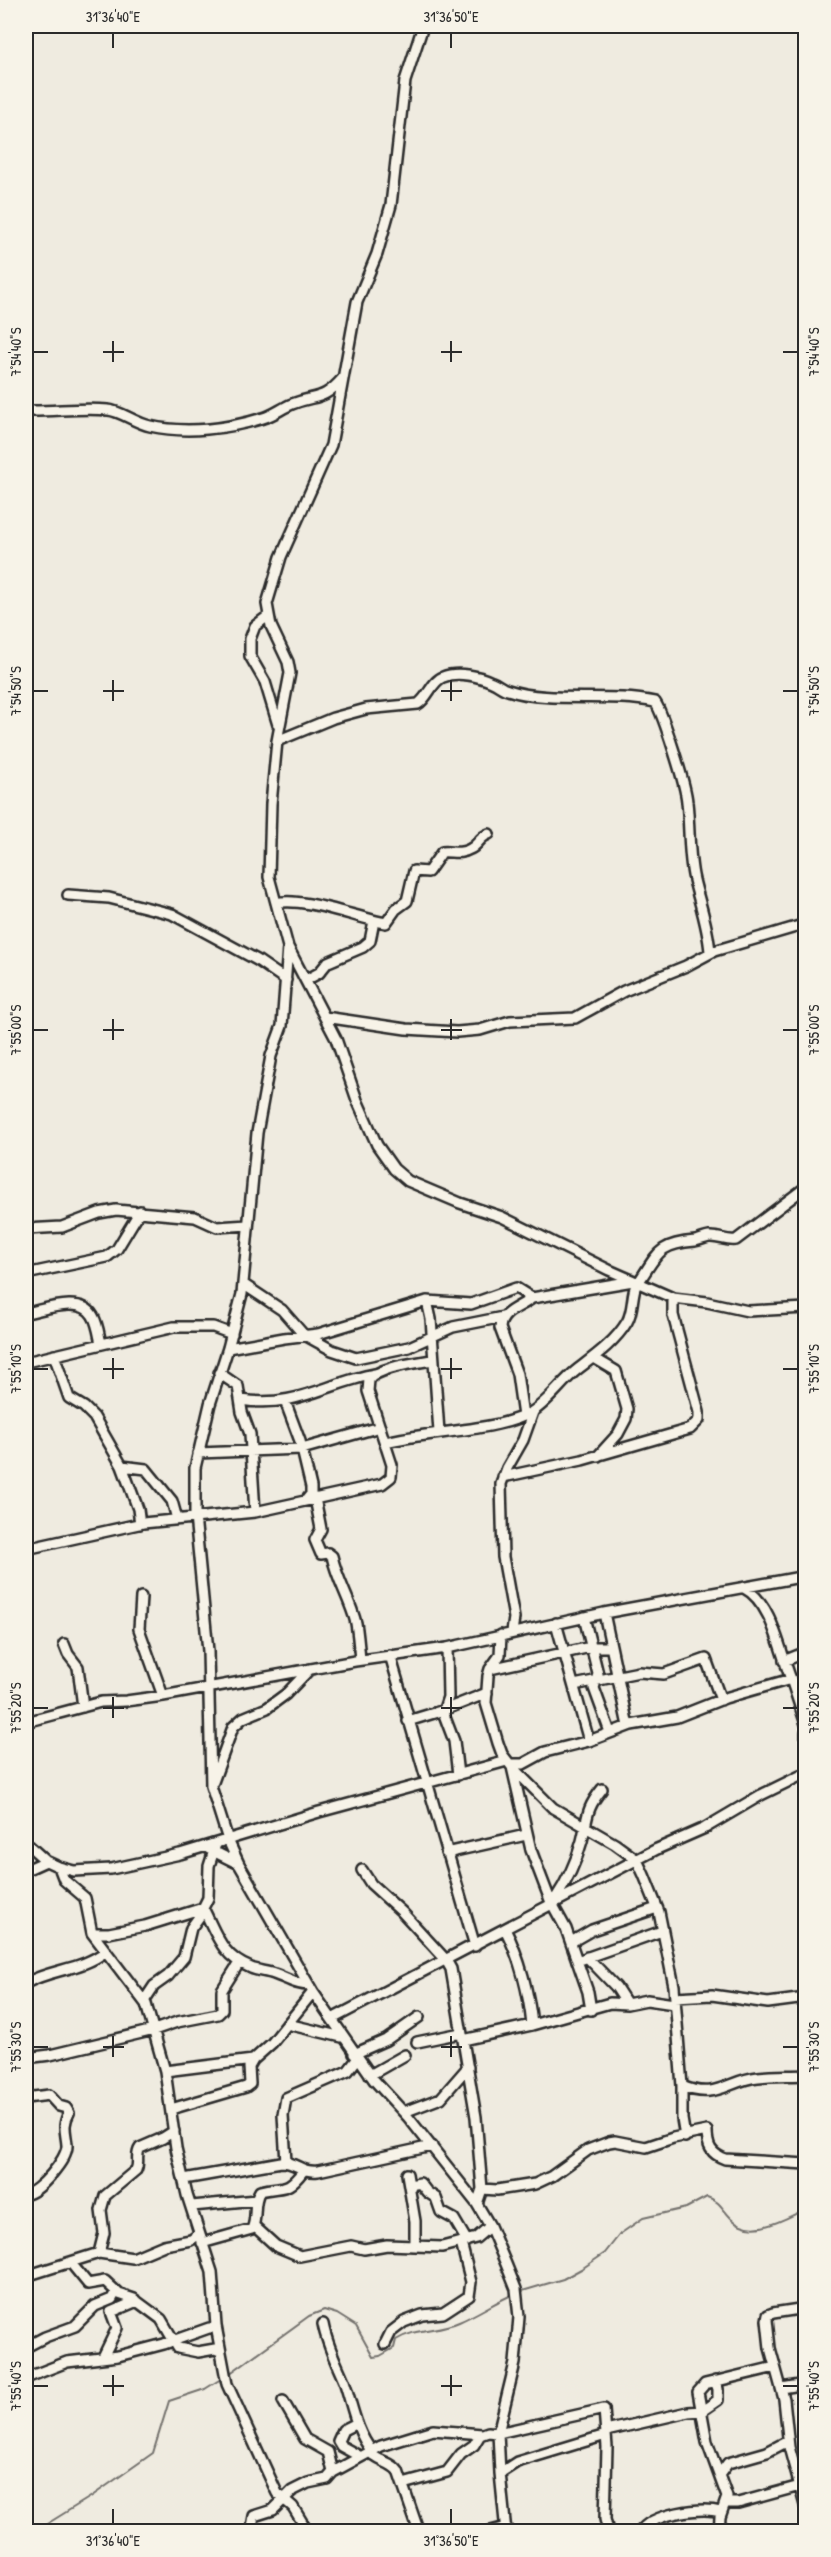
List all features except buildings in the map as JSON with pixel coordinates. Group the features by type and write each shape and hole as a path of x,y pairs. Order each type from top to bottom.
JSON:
{"street":[{"path":"423,26 405,81 391,205 382,239 357,302 331,445 274,577 267,604 268,616 288,662 290,674 278,727 271,804 269,877 288,948 336,1039 366,1125 376,1145 394,1169 408,1181 502,1217 673,1298 707,1302 748,1311 806,1308"},
{"path":"26,411 110,410 150,426 173,430 205,429 262,418 294,403 316,399 326,395 343,378"},
{"path":"268,616 255,626 250,639 250,656 266,682 278,727"},
{"path":"277,741 333,718 366,709 418,704 438,681 452,675 475,676 507,690 527,694 613,697 655,702 683,782 694,880 704,910 710,952"},
{"path":"276,903 292,902 386,923 396,909 407,901 414,871 428,872 443,851 455,854 470,850 481,837 489,834"},
{"path":"68,895 109,898 171,914 286,976"},
{"path":"306,980 328,963 363,947 370,941 374,921"},
{"path":"325,1017 406,1029 450,1032 480,1030 510,1021 575,1018 583,1016 624,991 686,966 710,952 806,924"},
{"path":"288,948 282,1026 271,1056 257,1133 243,1284 232,1335 219,1373 198,1452 194,1494 208,1651 211,1786 228,1840 239,1864 311,1989 370,2075 404,2112 477,2204 490,2226 517,2293 519,2317 515,2363 498,2433 506,2529 487,2532"},
{"path":"286,976 293,968 300,969"},
{"path":"386,1442 485,1425 532,1412 577,1370 594,1358 627,1321 636,1282 657,1254 680,1241 697,1241 709,1237 736,1240 806,1187"},
{"path":"26,1229 62,1227 107,1211 141,1211 195,1217 217,1227 248,1225"},
{"path":"26,1274 107,1257 117,1250 141,1211"},
{"path":"243,1284 282,1310 297,1329 305,1335 332,1350 356,1358 409,1347 453,1327 503,1317 532,1298 636,1282"},
{"path":"228,1348 318,1334 427,1301 471,1304 516,1288 532,1298"},
{"path":"503,1477 598,1456 690,1429 699,1420 699,1412 673,1315 673,1298"},
{"path":"427,1301 439,1432"},
{"path":"26,1313 71,1305 82,1306 94,1317 101,1344"},
{"path":"503,1317 500,1328 517,1374 523,1416"},
{"path":"26,1362 174,1327 213,1327 232,1335"},
{"path":"54,1355 69,1398 84,1407 94,1417 122,1466 138,1509 140,1524"},
{"path":"594,1358 616,1371 627,1409 624,1426 598,1456"},
{"path":"241,1400 285,1401 301,1398 343,1382 391,1368 432,1360"},
{"path":"219,1373 238,1386 243,1417 250,1434 255,1512"},
{"path":"26,1549 140,1524 195,1516 255,1512 374,1487 388,1481 392,1470 386,1442 367,1385 375,1374"},
{"path":"285,1401 302,1449 312,1490 311,1499 321,1528 315,1540 321,1554 327,1553 332,1556 336,1576 348,1597 356,1623 360,1660"},
{"path":"512,1632 514,1618 503,1557 501,1492 503,1477 523,1440 532,1412"},
{"path":"198,1452 302,1449 380,1427"},
{"path":"122,1466 146,1469 172,1501 177,1519"},
{"path":"26,1722 101,1702 126,1701 208,1689 360,1660 447,1648 584,1617 806,1576"},
{"path":"744,1588 756,1595 777,1634 806,1724"},
{"path":"141,1597 139,1629 163,1696"},
{"path":"604,1613 628,1726"},
{"path":"584,1617 598,1674 594,1688 610,1732"},
{"path":"556,1623 589,1741"},
{"path":"501,1635 500,1655 490,1669 486,1703 492,1727 510,1764 526,1835 541,1879 571,1942 588,1992 591,2010"},
{"path":"64,1644 78,1667 83,1707"},
{"path":"490,1669 591,1647 610,1647"},
{"path":"447,1648 448,1697 444,1710 454,1741 458,1775"},
{"path":"784,1661 806,1652"},
{"path":"390,1656 475,1946"},
{"path":"574,1685 639,1672 670,1672 706,1659 721,1700"},
{"path":"211,1786 233,1727 243,1718 267,1708 286,1694 310,1669"},
{"path":"26,1843 46,1861 74,1871 111,1869 201,1848 215,1847 228,1840 458,1775 510,1764 523,1764 545,1752 589,1741 628,1726 667,1720 721,1700 791,1679"},
{"path":"408,1720 444,1710 487,1693"},
{"path":"806,1732 806,1740"},
{"path":"510,1764 553,1808 637,1860 657,1908 662,1931 674,2001 685,2137"},
{"path":"332,2019 475,1946 552,1903 705,1828 761,1795 806,1773"},
{"path":"552,1903 564,1887 574,1864 587,1811 602,1789"},
{"path":"446,1853 526,1835"},
{"path":"215,1847 239,1864"},
{"path":"144,2001 154,1986 184,1957 191,1928 204,1909 208,1898 209,1866 215,1847"},
{"path":"26,1870 46,1861"},
{"path":"59,1867 60,1875 64,1880 85,1898 92,1933 144,2001 165,2071 184,2179 212,2272 216,2328 225,2377 273,2486 293,2507 308,2532"},
{"path":"362,1870 371,1884 402,1912 446,1960 452,1972 476,2117 482,2189 477,2204"},
{"path":"571,1942 592,1930 657,1908"},
{"path":"92,1933 109,1933 146,1926 204,1909"},
{"path":"204,1909 225,1951 239,1963 311,1989"},
{"path":"505,1929 512,1944 530,2005 532,2025"},
{"path":"577,1961 662,1931"},
{"path":"26,1983 44,1974 84,1963 106,1951"},
{"path":"587,1957 616,1987 627,2004"},
{"path":"26,2058 50,2055 154,2030 177,2022 219,2014 222,2010 222,1990 239,1963"},
{"path":"171,2109 212,2096 236,2092 249,2085 249,2067 253,2060 287,2024 311,1989"},
{"path":"417,2042 532,2025 610,2003 627,2004 647,2000 674,2001 712,1995 768,2003 806,1998"},
{"path":"286,2162 283,2115 286,2098 348,2071 356,2056 386,2040 419,2017"},
{"path":"287,2024 342,2037"},
{"path":"370,2075 405,2055"},
{"path":"165,2071 253,2060"},
{"path":"404,2112 441,2098 468,2067"},
{"path":"682,2086 714,2091 757,2077 806,2075"},
{"path":"26,2098 49,2095 69,2113 63,2128 66,2149 50,2177 32,2193 26,2194"},
{"path":"99,2253 104,2233 101,2210 105,2196 136,2170 138,2166 136,2155 140,2148 174,2131"},
{"path":"482,2189 497,2190 535,2184 552,2176 588,2150 609,2142 646,2147 673,2138 707,2132 708,2147 716,2156 725,2159 806,2164"},
{"path":"184,2179 286,2162 303,2171 318,2171 432,2146"},
{"path":"26,2276 99,2253 133,2258 164,2246 249,2231 254,2226 256,2200 260,2191 287,2187 293,2184 303,2171"},
{"path":"407,2174 415,2222 415,2246"},
{"path":"385,2344 391,2332 404,2322 422,2315 444,2313 469,2296 471,2282 464,2242 454,2219 441,2212 435,2196 427,2192 420,2183 410,2185"},
{"path":"192,2206 256,2200"},
{"path":"254,2226 270,2242 300,2256 351,2246 364,2248 387,2245 442,2247 464,2242 484,2233 490,2226"},
{"path":"70,2262 88,2284 105,2281 121,2295 137,2301 161,2319 173,2341 181,2349 198,2352 215,2349 220,2351"},
{"path":"26,2347 75,2326 95,2306 112,2299 116,2290"},
{"path":"103,2357 117,2328 111,2312 137,2301"},
{"path":"806,2308 768,2315 768,2338 782,2388 788,2441 806,2510"},
{"path":"323,2324 327,2344 344,2380 368,2453"},
{"path":"26,2379 67,2362 103,2357 173,2341 206,2329 216,2328"},
{"path":"719,2532 726,2491 707,2442 698,2392 702,2386 715,2381 775,2367"},
{"path":"500,2473 518,2462 606,2433 688,2412 702,2411 718,2400 715,2381"},
{"path":"782,2388 806,2384"},
{"path":"283,2401 306,2439 328,2452 333,2472"},
{"path":"251,2532 254,2516 268,2513 276,2508 282,2498 298,2487 327,2479 333,2472 368,2453 433,2430 498,2433 604,2409 605,2519 608,2532"},
{"path":"357,2423 343,2430 338,2441 341,2446 368,2453 396,2467 404,2484 419,2532"},
{"path":"404,2484 447,2472 461,2454 474,2445 482,2434"},
{"path":"719,2475 728,2463 756,2456 788,2441"},
{"path":"640,2532 647,2524 663,2516 724,2507 800,2486"}],"waterway":[{"path":"519,2292 563,2279 583,2268 605,2253 620,2234 643,2218 686,2208 707,2197 718,2203 739,2224 748,2227 768,2226 806,2209"},
{"path":"229,2374 309,2316 324,2310 337,2314 356,2326 373,2357 380,2356 394,2348 396,2340 403,2336 459,2322 514,2294"},
{"path":"34,2532 92,2496 153,2453 169,2401 205,2389 224,2377"}]}
